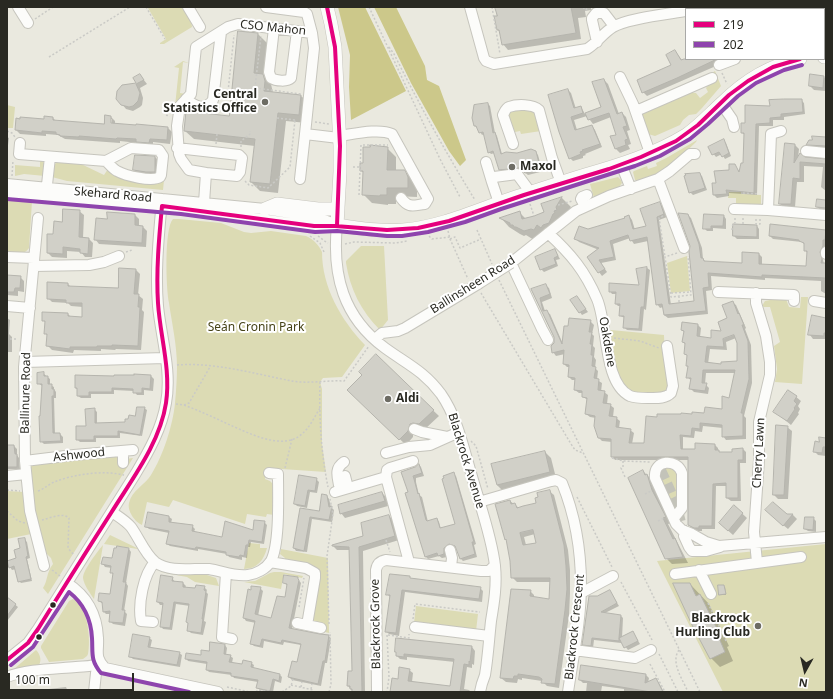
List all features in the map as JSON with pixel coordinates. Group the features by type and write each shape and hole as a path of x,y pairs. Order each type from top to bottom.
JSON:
{"main road":[{"path":"327,7 335,47 340,172 337,225"},
{"name":"Skehard Road","path":"337,225 402,230 427,226 463,216 499,203 530,197 561,183 650,153 686,134 704,120 734,91 753,78 781,62 794,60"},
{"path":"265,209 277,204 338,210"}],"street":[{"path":"18,7 28,23"},
{"path":"188,7 200,27"},
{"path":"266,7 304,12 307,14 312,33"},
{"path":"470,7 484,58 486,62 494,64 587,49 614,26 626,21 685,12"},
{"path":"597,42 592,20 596,13 604,13 614,26"},
{"name":"CSO Mahon","path":"206,173 189,170 181,159 177,148 178,115 180,106 190,94 196,47 228,26 238,24 312,33 314,48 300,179"},
{"path":"274,28 269,72 271,78 273,79 288,81 291,78 297,31"},
{"path":"186,99 200,107 208,105 213,100 221,32"},
{"path":"719,66 733,60"},
{"path":"620,77 636,111 650,153"},
{"path":"636,111 712,78"},
{"path":"721,104 732,119 734,127"},
{"path":"514,138 503,115 505,110 510,107 531,105 537,108 561,183"},
{"path":"764,213 771,134 781,131"},
{"path":"305,134 339,137 368,132 386,132 392,134 428,199 425,204 410,206 406,204 402,198"},
{"path":"20,144 19,154 50,157 106,161 131,148 159,150 163,156 161,175 158,179 125,175 116,170 106,161"},
{"path":"177,148 240,156 242,161 239,175 235,177 206,173 204,203"},
{"path":"806,151 826,153"},
{"name":"Ballinsheen Road","path":"373,342 382,333 398,331 404,328 511,263 573,213 585,200 631,189 658,179 670,172 690,154 695,154"},
{"path":"46,192 50,157"},
{"path":"486,162 499,203"},
{"path":"621,164 631,189"},
{"path":"492,182 494,178 517,174 530,197"},
{"path":"658,179 685,248"},
{"name":"Skehard Road","path":"7,184 46,192"},
{"name":"Skehard Road","path":"7,192 46,192 162,203 310,226 337,225"},
{"path":"7,660 28,643 112,512 149,449 159,428 167,402 168,380 158,304 157,276 157,253 162,203"},
{"name":"Skehard Road","path":"162,203 204,203 265,209 316,216 337,225"},
{"path":"735,212 826,215"},
{"name":"Ballinure Road","path":"38,218 25,362 25,461 26,474 32,491 30,511 44,566"},
{"name":"Blackrock Avenue","path":"337,225 335,261 346,301 354,316 373,342 416,368 429,380 449,408 459,432 490,539 495,565 496,584 484,676 480,692"},
{"name":"Oakdene","path":"548,233 569,253 576,262 593,291 602,310 609,361 613,374 624,391 633,397 662,398 671,393 673,386 668,349"},
{"path":"7,257 34,262 89,265 119,256"},
{"path":"511,263 548,340"},
{"path":"718,292 794,295 794,301"},
{"name":"Cherry Lawn","path":"756,293 756,303 766,336 770,362 770,375 759,422 759,460 754,532 757,562"},
{"path":"814,301 826,303"},
{"path":"7,306 30,308"},
{"path":"25,362 165,358"},
{"path":"414,429 449,437"},
{"path":"386,453 409,446 428,445 459,432"},
{"name":"Ashwood","path":"25,461 133,450"},
{"path":"123,451 123,462"},
{"path":"409,562 386,477 387,470 390,468 413,461"},
{"path":"336,489 337,469 344,462"},
{"path":"674,518 682,508 681,470 673,463 665,463 658,466 655,473 655,478 676,524 682,530 710,544 723,546 826,537"},
{"path":"112,512 130,527 155,562 169,567 206,569 244,575 253,574 259,572 270,562 274,550 277,523 278,474 269,473"},
{"path":"7,476 26,474"},
{"path":"336,489 346,476"},
{"path":"336,489 386,477"},
{"name":"Blackrock Crescent","path":"479,502 551,481 556,480 562,483 579,522 581,593 568,692"},
{"path":"684,536 692,551 714,550 723,546"},
{"path":"450,550 452,558 451,567"},
{"path":"675,574 801,557"},
{"name":"Blackrock Grove","path":"377,692 377,566 382,561 386,560 486,571 495,565"},
{"path":"153,622 141,621 140,608 142,594 148,574 155,562"},
{"path":"270,562 306,568 315,573 315,578 302,624 321,628"},
{"path":"699,570 709,597"},
{"path":"226,573 222,637 232,639"},
{"path":"581,593 614,573"},
{"path":"67,583 79,590 91,610 98,632 98,655 105,668 222,690"},
{"path":"414,627 489,636"},
{"path":"574,650 634,658 653,647"},
{"path":"7,677 14,674 47,670 91,667 101,663"},
{"path":"94,692 96,673 101,663"}],"path":[{"path":"28,23 54,7"},
{"path":"48,57 130,7"},
{"path":"146,7 165,39"},
{"path":"369,7 440,159 460,197"},
{"path":"492,7 502,63"},
{"path":"583,7 586,10 588,7"},
{"path":"226,111 235,29"},
{"path":"254,96 260,33"},
{"path":"387,44 394,54 450,159 480,209"},
{"path":"719,66 727,84"},
{"path":"255,88 304,94"},
{"path":"208,105 216,109 232,112"},
{"path":"277,118 301,121"},
{"path":"239,175 249,186 268,188 290,167 295,120"},
{"path":"240,156 241,141 250,134 250,131"},
{"path":"359,195 361,144 388,145"},
{"path":"352,167 360,167"},
{"path":"743,194 763,194"},
{"path":"530,197 534,216"},
{"path":"558,205 574,200 585,200"},
{"path":"732,230 733,223 735,223 735,212"},
{"path":"756,215 756,224 760,224 764,213"},
{"path":"665,257 685,248 687,251 691,295 671,297 670,293 659,218 671,214"},
{"path":"477,230 494,269"},
{"path":"448,231 471,285 476,285 478,288 570,444 575,450 583,453"},
{"path":"429,233 432,239 455,237 460,248 481,239"},
{"path":"324,252 320,244 308,234 318,236 328,243"},
{"path":"354,242 355,238"},
{"path":"341,244 369,242"},
{"path":"497,276 700,692"},
{"path":"670,293 691,292"},
{"path":"679,296 679,302"},
{"path":"606,337 640,341 668,349"},
{"path":"10,339 22,340"},
{"path":"175,366 192,365 241,369 293,381 344,381 373,342"},
{"path":"184,405 189,403 210,367"},
{"path":"320,382 321,445 336,489 327,556 331,677 329,692"},
{"path":"167,402 184,405 253,435 278,441 292,439 302,434 320,408"},
{"path":"284,470 292,439"},
{"path":"612,458 623,461 653,462 658,466"},
{"path":"623,461 623,467 621,468 625,477"},
{"path":"7,490 32,491 53,483 79,476 114,472 124,475"},
{"path":"576,495 614,573 678,692"},
{"path":"7,511 18,522 23,524 28,523"},
{"path":"36,522 61,515 69,518 68,548 74,555"},
{"path":"386,540 391,556"},
{"path":"389,549 394,547"},
{"path":"299,607 304,577 302,575"},
{"path":"709,597 726,641"},
{"path":"376,637 387,635 409,638 410,626 414,627 415,604 480,612"},
{"path":"387,635 389,677 387,692"},
{"path":"679,650 676,654 676,662 688,692"},
{"path":"650,664 665,692"},
{"path":"291,686 292,679"},
{"path":"301,687 302,682"},
{"path":"282,692 291,686 312,690 312,684"},
{"path":"222,690 250,692"},
{"path":"256,692 258,690 275,692"}],"green space":[{"path":"181,7 190,18 192,27 164,44 160,44 166,39 148,8"},
{"path":"183,61 189,63 183,62 180,93 186,94 175,106 179,68 174,67"},
{"path":"715,71 721,86 696,114 689,115 680,125 655,136 648,134 640,113 689,92 696,93 700,98 708,92 706,88 714,78 712,73"},
{"path":"7,105 15,107 13,128 8,128 7,126"},
{"path":"530,108 534,111 541,131 521,134 520,131 515,132 508,120 508,114 511,111"},
{"path":"697,140 665,172 639,183 638,180 635,180 634,171 647,166 648,169 657,166 656,163"},
{"path":"40,160 45,163 45,176 24,174 15,176 15,165 40,167"},
{"path":"58,162 79,163 104,175 108,169 136,178 164,180 163,190 67,181 52,177 53,165"},
{"path":"618,177 622,183 619,189 594,198 590,184"},
{"path":"729,192 761,195 761,206 736,205 736,198 728,198"},
{"path":"7,199 32,201 29,248 27,251 22,253 7,253"},
{"name":"Seán Cronin Park","path":"173,219 221,223 244,232 251,233 271,231 306,236 311,239 322,252 325,278 334,302 348,325 365,345 342,377 323,378 320,382 322,389 322,444 326,472 267,468 265,479 273,484 274,515 267,514 266,517 247,514 245,524 173,500 169,507 147,502 142,525 134,519 129,509 131,498 148,479 160,459 167,440 174,412 177,359 168,296 166,259 168,234"},
{"path":"361,246 384,246 388,320 380,330 367,315 357,299 350,282 346,261"},
{"path":"687,256 690,291 671,293 667,263"},
{"path":"770,297 786,299 789,307 800,308 801,297 808,297 802,384 775,382 777,369 774,346 780,342 770,307 762,306 765,301 770,300"},
{"path":"611,330 664,335 665,367 670,381 667,390 662,393 636,394 629,391 617,375 611,347"},
{"path":"117,457 119,460 133,458 48,594 43,588 49,570 53,564 51,558 45,552 35,513 31,466 71,459"},
{"path":"661,467 678,469 680,501 675,510 670,506 658,471"},
{"path":"7,491 24,492 31,534 7,539"},
{"path":"110,535 137,548 138,549 104,544"},
{"path":"249,543 260,544 260,548 267,548 262,560 256,566 249,569 244,569"},
{"name":"Blackrock Hurling Club","path":"826,544 826,692 723,692 657,561"},
{"path":"103,545 94,599 83,578 94,556"},
{"path":"281,549 328,558 329,633 325,632 326,628 313,619 319,578 285,561 285,558 280,554"},
{"path":"160,572 207,575 216,578 219,586 195,582 187,577"},
{"path":"274,572 303,576 302,578 284,574 281,589 244,582 255,581"},
{"path":"73,599 78,602 85,615 89,632 88,654 83,659 49,662 41,646 69,601"},
{"path":"416,606 478,614 476,631 414,623"},
{"path":"36,650 40,657 39,665 14,669"}],"shaded area":[{"path":"338,7 365,7 406,91 351,120 349,87 350,55"},
{"path":"374,7 396,7 425,66 427,80 439,86 466,160 460,166 449,151 411,83"}],"building":[{"path":"495,7 571,7 576,33 502,45 494,16 497,16"},
{"name":"Central Statistics Office","path":"238,31 258,33 254,73 263,74 265,81 264,91 301,95 299,115 278,113 270,184 250,182 255,139 184,131 186,111 229,116"},
{"path":"675,50 681,60 715,60 642,93 637,80 671,65 666,55"},
{"path":"140,74 144,80 136,84 140,93 138,101 133,106 129,107 121,105 116,99 117,91 122,85 136,83 133,78"},
{"path":"810,74 824,76 823,88 809,86"},
{"path":"604,79 617,114 622,112 627,126 623,127 628,139 625,140 626,145 615,149 610,136 616,135 609,113 588,120 585,113 601,107 592,82"},
{"path":"568,89 574,108 581,106 583,113 571,117 575,130 592,125 600,144 582,150 583,151 580,152 581,154 569,159 548,95"},
{"path":"802,99 803,112 781,114 781,117 770,118 770,123 756,124 754,193 726,190 727,194 713,195 712,183 716,183 714,171 729,170 729,164 735,164 739,172 741,163 743,163 744,133 741,133 741,123 745,123 745,105 770,106 769,100"},
{"path":"488,103 493,133 495,132 501,154 506,152 517,153 531,149 536,151 539,163 538,170 525,173 519,168 499,170 493,151 488,153 483,132 479,133 476,126 474,126 472,118 474,105"},
{"path":"105,115 111,116 111,123 168,127 167,140 150,139 149,143 136,142 136,139 60,136 56,134 56,132 42,131 42,133 15,130 16,118 20,119 20,117 44,119 44,116 53,117 53,120 104,124"},
{"path":"812,136 826,137 826,146 806,145 809,140 812,140"},
{"path":"724,139 729,153 722,157 719,152 712,155 708,147"},
{"path":"785,143 795,144 794,163 800,153 805,157 826,159 826,164 800,162 800,179 793,178 791,204 779,204"},
{"path":"370,145 388,147 387,170 405,170 408,177 408,188 387,188 387,195 362,195 363,171 360,171 360,163 363,163 363,147 370,147"},
{"path":"135,155 155,156 155,172 133,170"},
{"path":"700,173 705,188 689,193 684,176 686,175 685,174"},
{"path":"562,197 556,207 557,210 554,211 555,213 553,214 549,223 543,225 541,228 537,225 534,230 531,229 524,231 499,218 520,211 522,219 534,216 544,212 541,204"},
{"path":"817,199 826,200 826,208 816,207"},
{"path":"660,202 664,214 657,217 669,304 694,301 689,252 690,246 678,213 688,214 699,244 701,258 703,258 704,261 742,263 742,252 759,253 759,264 806,266 807,251 804,251 804,243 799,240 769,236 770,224 826,230 825,240 823,240 823,246 820,252 822,259 821,263 826,263 826,278 762,275 762,277 708,273 709,287 703,288 706,311 664,315 662,304 656,305 647,237 630,241 628,235 610,241 614,257 599,260 605,269 598,273 587,257 599,248 574,239 579,226 588,229 625,218 624,217 629,215 633,229 646,226 640,209"},
{"path":"63,209 80,210 79,237 89,238 88,254 80,253 80,249 63,247 63,254 47,253 47,234 53,234 54,221 62,222"},
{"path":"107,212 135,214 135,225 143,226 142,243 94,240 96,218 107,219"},
{"path":"704,214 724,215 723,226 711,226 711,229 703,229"},
{"path":"733,224 757,225 757,237 733,236"},
{"path":"555,249 558,256 554,258 556,264 540,270 535,257"},
{"path":"647,267 644,307 641,307 639,329 623,328 624,316 619,316 620,304 615,304 616,292 609,292 609,283 639,285 636,269"},
{"path":"119,268 136,269 134,294 139,294 138,307 140,307 138,346 112,345 97,347 70,347 70,349 46,346 47,334 44,334 45,321 42,321 42,312 68,313 68,316 82,317 82,303 66,303 66,300 47,299 47,282 68,283 68,286 118,288"},
{"path":"7,275 21,276 20,288 15,288 14,292 7,292"},
{"path":"546,284 550,294 540,298 543,311 547,310 562,344 564,326 568,326 569,318 591,320 589,332 592,332 590,344 592,344 591,355 593,355 592,366 596,367 594,378 599,379 598,390 605,391 603,403 611,404 609,416 617,417 616,427 631,429 629,443 644,443 646,416 657,417 657,414 692,414 692,412 704,413 705,407 722,409 722,396 729,398 735,370 703,370 702,383 707,383 705,391 689,389 691,378 686,378 688,366 686,366 687,355 684,354 685,343 682,342 684,331 681,330 682,322 698,324 697,336 711,338 711,330 721,331 718,322 727,318 722,305 733,301 744,325 742,325 748,341 749,379 741,413 743,413 743,436 722,437 722,425 700,423 700,429 692,428 691,436 680,435 681,449 695,449 695,443 715,444 715,450 719,450 719,452 732,452 732,449 743,448 743,460 738,460 738,498 726,498 726,483 713,484 712,526 699,526 699,528 694,528 688,525 688,457 611,457 611,439 598,438 594,426 595,416 585,414 587,398 582,397 582,391 574,390 575,378 568,377 569,365 563,364 564,350 552,353 551,346 554,343 554,337 531,289","holes":["734,335 737,343 737,361 721,362 721,364 705,362 707,346 724,347 723,339"]},
{"path":"577,296 586,309 579,313 570,300"},
{"path":"812,315 826,318 826,333 824,333 824,336 808,335"},
{"path":"376,354 434,410 419,424 410,424 408,431 399,440 347,390 362,375 359,372"},
{"path":"44,372 44,376 48,376 48,384 52,384 52,389 54,389 54,396 52,396 53,433 60,433 61,441 40,442 39,416 42,384 37,384 37,373"},
{"path":"134,374 151,375 150,389 142,388 142,393 133,393 133,389 112,388 112,392 89,392 89,396 77,396 77,388 75,388 75,375 114,376"},
{"path":"788,390 797,396 794,401 797,404 787,421 773,412"},
{"path":"137,407 145,407 140,435 118,431 118,436 94,436 94,440 76,440 76,426 86,426 85,409 95,408 95,423 125,422 125,419 128,419 129,415 135,416"},
{"path":"776,425 788,426 784,495 773,495"},
{"path":"819,437 826,438 826,447 823,447 822,453 813,452 815,441 819,442"},
{"path":"7,445 14,445 15,454 17,454 17,467 7,467"},
{"path":"545,451 550,472 497,485 491,464"},
{"path":"419,464 422,473 413,476 426,520 437,518 440,528 455,524 442,479 444,478 443,476 454,472 474,542 472,542 475,554 460,559 455,546 449,544 444,548 444,554 438,556 437,553 425,557 405,493 408,492 401,472"},
{"path":"643,470 645,475 647,474 652,490 666,517 663,518 673,539 675,538 683,557 665,559 628,478"},
{"path":"299,475 317,478 315,491 308,490 305,506 294,504"},
{"path":"550,490 564,545 566,566 567,589 555,684 541,683 542,679 539,677 518,674 518,676 514,676 513,679 500,678 511,589 531,590 530,596 549,599 550,578 511,578 506,539 505,540 495,504 510,500 511,504 515,503 517,508 536,503 535,498 538,497 537,493","holes":["533,530 536,543 523,545 520,533"]},
{"path":"382,492 385,501 340,514 338,505"},
{"path":"322,494 327,495 329,507 332,506 329,520 310,517 304,551 293,548 300,508 319,511"},
{"path":"773,502 787,514 793,514 783,526 765,510"},
{"path":"734,505 743,513 728,531 719,523"},
{"path":"148,512 169,516 169,522 193,525 192,531 222,537 225,521 253,530 254,520 265,521 262,542 249,540 248,545 246,545 244,556 240,555 239,557 226,555 226,552 166,544 169,531 145,527"},
{"path":"389,515 395,536 359,547 362,692 352,692 350,686 347,686 348,671 352,671 349,547 332,545 363,536 361,523"},
{"path":"805,517 814,517 813,530 804,529"},
{"path":"25,538 28,556 26,557 31,579 18,582 14,566 9,568 7,561 16,558 14,550 20,548 18,539"},
{"path":"117,546 129,548 123,582 126,582 122,610 125,610 123,623 109,622 110,611 103,612 102,602 98,601 99,593 110,594 113,573 110,573 111,566 101,564 103,557 112,558 114,548"},
{"path":"390,574 481,587 479,599 402,590 396,633 385,632 390,595 386,595"},
{"path":"161,575 173,577 172,581 183,582 183,587 195,588 196,585 205,586 204,590 206,591 201,633 187,631 188,623 186,622 189,604 174,602 170,628 160,627 163,603 157,602"},
{"path":"284,575 298,577 299,580 289,628 329,635 325,661 323,661 318,684 288,677 292,661 297,662 301,644 282,640 281,643 262,639 260,646 250,644 255,621 243,618 248,589 251,590 251,586 261,587 255,614 271,618 277,596 285,597 287,584 283,583"},
{"path":"673,583 690,583 696,596 700,594 721,637 719,638 725,652 710,659 692,625"},
{"path":"718,585 724,585 726,594 719,595"},
{"path":"610,590 617,603 601,612 621,615 619,641 592,638 591,646 582,645 589,596 597,596"},
{"path":"7,597 16,604 7,616"},
{"path":"633,631 638,641 624,648 619,638"},
{"path":"133,634 150,637 148,647 180,652 177,665 129,657"},
{"path":"396,638 472,646 469,665 464,664 460,692 390,692 392,678 398,679 399,667 410,669 408,681 450,686 454,659 404,654 404,657 396,656"},
{"path":"210,642 225,644 224,654 231,655 229,662 242,664 243,660 252,662 251,667 280,674 279,681 273,679 270,691 256,688 258,680 231,676 231,673 206,670 207,662 185,659 186,653 201,655 201,650 209,651"},
{"path":"581,665 646,674 645,683 656,678 663,692 651,692 579,680"}],"tunnel":[{"path":"661,470 676,503 684,534"}],"transit line":[{"name":"219","path":"327,7 335,47 340,146 337,225"},
{"name":"219","path":"7,660 28,643 38,629 136,474 158,432 163,418 166,403 167,378 159,315 157,279 162,206 314,226 387,230 418,228 449,221 524,195 609,169 641,157 676,141 698,125 729,95 748,81 773,67 797,60"},
{"name":"202","path":"7,199 181,214 315,232 337,231 387,236 402,236 428,232 465,222 635,166 660,156 690,139 738,96 756,83 784,70 802,65"},
{"name":"202","path":"11,665 33,647 69,592 82,606 88,618 92,638 92,652 95,664 101,673 189,692"}],"place":[{"name":"Central Statistics Office","path":"265,102"},
{"name":"Maxol","path":"512,167"},
{"name":"Aldi","path":"388,399"},
{"name":"Blackrock Hurling Club","path":"758,626"}]}
